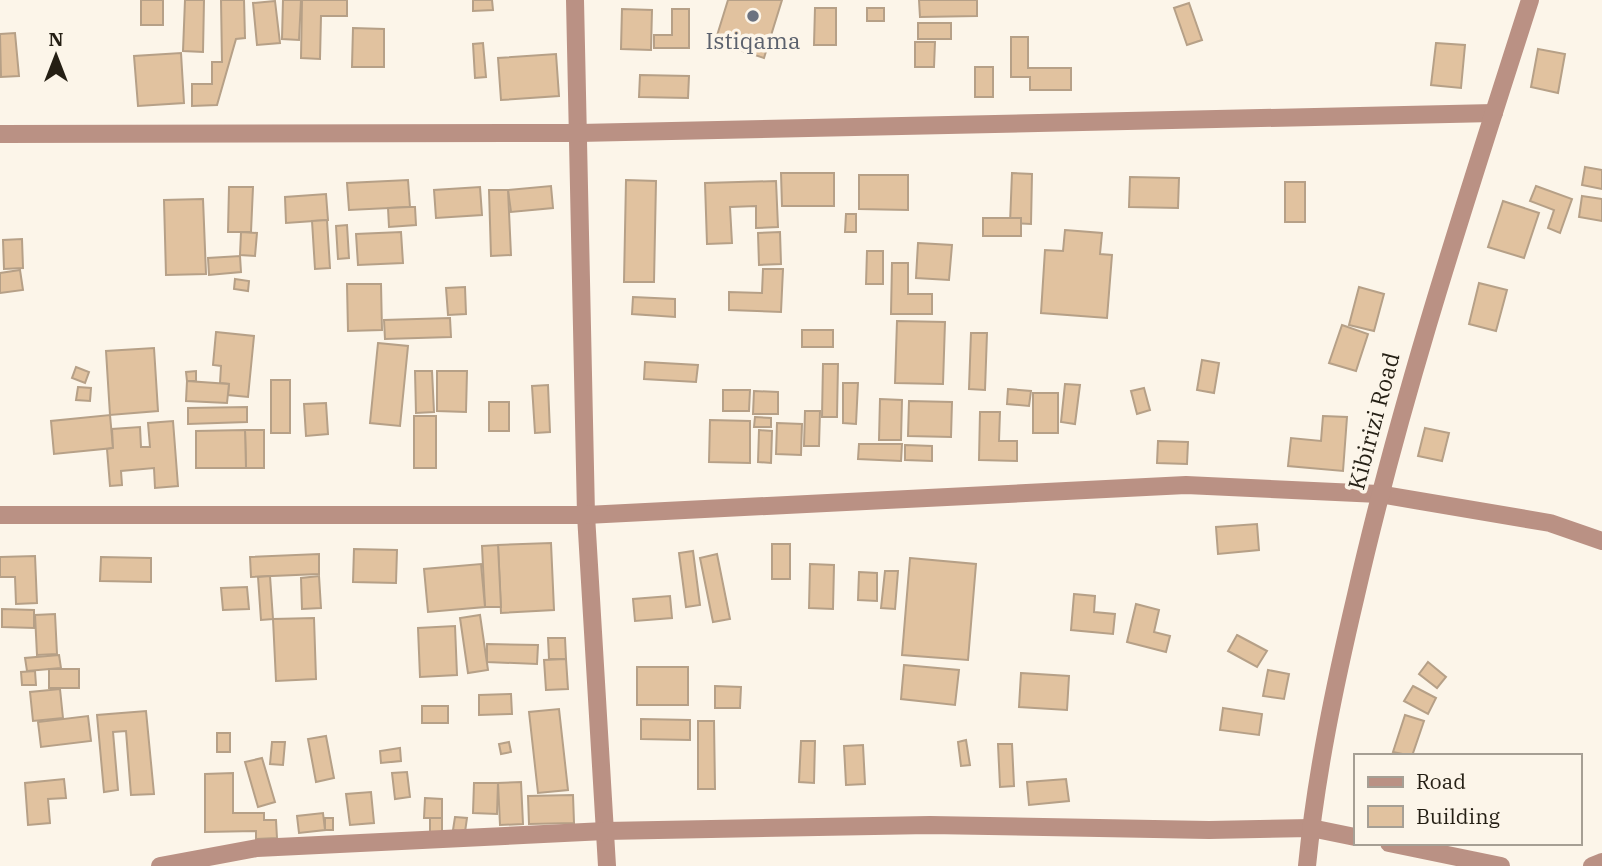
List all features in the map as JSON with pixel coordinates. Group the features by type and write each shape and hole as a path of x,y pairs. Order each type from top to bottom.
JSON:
{"street":[{"path":"575,0 586,515 607,866"},
{"name":"Kibirizi Road","path":"1307,866 1329,714 1379,494 1424,330 1530,0"},
{"path":"0,134 579,133 1494,113"},
{"path":"0,515 586,515 1186,485 1379,494 1550,523 1602,541"},
{"path":"160,866 257,848 605,831 930,825 1182,830 1311,828 1354,837"},
{"path":"1399,845 1501,866"},
{"path":"1592,866 1602,862"}],"building":[{"path":"141,0 163,0 163,25 141,25"},
{"path":"185,0 204,0 203,52 183,51"},
{"path":"221,0 244,0 245,38 236,39 217,105 192,106 192,84 212,84 212,62 222,62"},
{"path":"283,0 301,0 299,40 282,39"},
{"path":"302,0 347,0 347,16 321,16 320,59 301,58"},
{"path":"473,0 492,0 493,10 473,11"},
{"path":"728,0 782,0 764,58 715,42"},
{"path":"919,0 977,0 977,16 920,17"},
{"path":"275,1 280,43 257,45 253,3"},
{"path":"1189,3 1202,40 1187,45 1174,8"},
{"path":"815,8 836,8 836,45 814,45"},
{"path":"867,8 884,8 884,21 867,21"},
{"path":"622,9 652,10 651,50 621,49"},
{"path":"672,9 689,9 689,48 654,48 654,35 672,35"},
{"path":"918,23 951,23 951,39 918,39"},
{"path":"353,28 384,29 384,67 352,67"},
{"path":"15,33 19,76 1,77 0,34"},
{"path":"1011,37 1028,37 1028,68 1071,68 1071,90 1030,90 1030,77 1011,77"},
{"path":"915,42 935,42 934,67 915,67"},
{"path":"483,43 486,77 475,78 473,44"},
{"path":"1436,43 1465,45 1461,88 1431,85"},
{"path":"1538,49 1565,54 1558,93 1531,87"},
{"path":"181,53 184,103 138,106 134,56"},
{"path":"556,54 559,96 501,100 498,58"},
{"path":"975,67 993,67 993,97 975,97"},
{"path":"640,75 689,76 688,98 639,97"},
{"path":"1585,167 1602,170 1602,189 1582,185"},
{"path":"781,173 834,173 834,206 782,206"},
{"path":"1012,173 1032,174 1031,224 1010,223"},
{"path":"859,175 908,175 908,210 859,209"},
{"path":"1130,177 1179,178 1178,208 1129,207"},
{"path":"408,180 410,207 349,210 347,183"},
{"path":"626,180 656,181 654,282 624,282"},
{"path":"776,181 778,227 756,228 756,206 730,207 732,243 707,244 705,183"},
{"path":"1285,182 1305,182 1305,222 1285,222"},
{"path":"551,186 553,208 511,212 508,190"},
{"path":"1536,186 1572,199 1560,233 1548,228 1554,210 1530,201"},
{"path":"229,187 253,187 251,232 228,232"},
{"path":"480,187 482,215 436,218 434,190"},
{"path":"489,190 508,190 511,255 491,256"},
{"path":"326,194 328,220 286,223 285,197"},
{"path":"1582,196 1602,199 1602,221 1579,217"},
{"path":"203,199 206,274 166,275 164,200"},
{"path":"1503,201 1539,213 1524,258 1488,247"},
{"path":"415,207 416,225 389,227 388,208"},
{"path":"846,214 856,214 856,232 845,232"},
{"path":"983,218 1021,218 1021,236 983,236"},
{"path":"327,220 330,268 315,269 312,221"},
{"path":"347,225 349,258 338,259 336,226"},
{"path":"1065,230 1102,233 1100,254 1112,255 1107,318 1041,313 1045,250 1063,251"},
{"path":"241,232 257,233 255,256 240,255"},
{"path":"401,232 403,263 358,265 356,234"},
{"path":"780,232 781,264 759,265 758,233"},
{"path":"22,239 23,268 4,269 3,240"},
{"path":"918,243 952,245 949,280 916,278"},
{"path":"867,251 883,251 883,284 866,284"},
{"path":"240,256 241,272 209,275 208,258"},
{"path":"892,263 908,263 908,294 932,294 932,314 891,314"},
{"path":"763,269 783,269 781,312 729,310 729,292 762,293"},
{"path":"20,270 23,290 0,293 0,273"},
{"path":"235,279 249,281 248,291 234,289"},
{"path":"1479,283 1507,290 1496,331 1469,324"},
{"path":"347,284 381,284 382,330 348,331"},
{"path":"465,287 466,314 448,315 446,288"},
{"path":"1359,287 1384,294 1374,331 1349,325"},
{"path":"633,297 675,299 675,317 632,314"},
{"path":"450,318 451,337 385,339 384,320"},
{"path":"897,321 945,322 943,384 895,383"},
{"path":"1342,325 1368,334 1356,371 1329,363"},
{"path":"802,330 833,330 833,347 802,347"},
{"path":"216,332 254,336 248,397 228,395 229,384 220,383 221,366 213,365"},
{"path":"971,333 987,333 985,390 969,389"},
{"path":"378,343 408,346 400,426 370,423"},
{"path":"154,348 158,411 110,415 106,351"},
{"path":"1202,360 1219,363 1214,393 1197,390"},
{"path":"645,362 698,365 696,382 644,379"},
{"path":"823,364 838,364 837,417 822,417"},
{"path":"76,367 89,372 85,383 72,378"},
{"path":"196,371 196,381 187,381 186,372"},
{"path":"415,371 432,371 434,412 416,413"},
{"path":"437,371 467,371 466,412 437,411"},
{"path":"271,380 290,380 290,433 271,433"},
{"path":"187,381 229,384 227,403 186,401"},
{"path":"843,383 858,383 856,424 843,423"},
{"path":"1065,384 1080,385 1075,424 1061,422"},
{"path":"548,385 550,432 535,433 532,386"},
{"path":"78,387 91,388 90,401 76,400"},
{"path":"1144,388 1150,410 1137,414 1131,391"},
{"path":"1008,389 1031,391 1029,406 1007,404"},
{"path":"723,390 750,390 749,411 723,411"},
{"path":"754,391 778,392 778,414 753,414"},
{"path":"1033,393 1058,393 1058,433 1033,433"},
{"path":"880,399 902,400 901,440 879,440"},
{"path":"909,401 952,402 951,437 908,436"},
{"path":"489,402 509,402 509,431 489,431"},
{"path":"326,403 328,434 306,436 304,404"},
{"path":"247,407 247,422 188,424 188,408"},
{"path":"805,411 820,411 819,446 804,446"},
{"path":"980,412 1000,412 999,441 1017,441 1017,461 979,460"},
{"path":"110,415 113,448 54,454 51,421"},
{"path":"414,416 436,416 436,468 414,468"},
{"path":"1323,416 1347,417 1343,471 1288,466 1291,438 1321,441"},
{"path":"755,417 771,418 771,427 754,427"},
{"path":"710,420 750,421 750,463 709,462"},
{"path":"173,421 178,486 155,488 154,468 121,471 122,485 110,486 107,449 113,448 112,429 140,427 141,447 150,447 148,423"},
{"path":"777,423 802,424 801,455 776,454"},
{"path":"1425,428 1449,433 1442,461 1418,456"},
{"path":"245,430 264,430 264,468 246,468"},
{"path":"245,430 246,468 196,468 196,431"},
{"path":"759,430 772,431 771,463 758,462"},
{"path":"1158,441 1188,442 1187,464 1157,463"},
{"path":"859,444 902,444 901,461 858,459"},
{"path":"905,445 932,446 932,461 905,460"},
{"path":"1257,524 1259,550 1218,554 1216,527"},
{"path":"551,543 554,610 501,613 498,545"},
{"path":"772,544 790,544 790,579 772,579"},
{"path":"498,545 501,607 485,607 482,546"},
{"path":"354,549 397,550 396,583 353,582"},
{"path":"693,551 700,605 686,607 679,553"},
{"path":"319,554 319,574 251,577 250,557"},
{"path":"717,554 730,619 713,622 700,558"},
{"path":"35,556 37,603 16,604 15,577 0,577 0,557"},
{"path":"101,557 151,558 151,582 100,581"},
{"path":"910,558 976,564 968,660 902,655"},
{"path":"481,564 485,607 428,612 424,569"},
{"path":"810,564 834,565 833,609 809,608"},
{"path":"885,571 898,571 895,609 881,608"},
{"path":"859,572 877,573 877,601 858,600"},
{"path":"270,576 273,619 261,620 258,577"},
{"path":"319,576 321,608 302,609 301,578"},
{"path":"247,587 249,609 223,610 221,588"},
{"path":"1074,594 1095,596 1094,612 1115,614 1113,634 1071,630"},
{"path":"670,596 672,618 635,621 633,599"},
{"path":"1136,604 1159,610 1154,632 1170,636 1166,652 1127,642"},
{"path":"2,609 34,610 34,628 2,627"},
{"path":"55,614 57,654 37,655 35,615"},
{"path":"480,615 488,670 468,673 460,618"},
{"path":"314,618 316,679 276,681 273,619"},
{"path":"455,626 457,675 420,677 418,628"},
{"path":"1237,635 1267,651 1257,667 1228,651"},
{"path":"548,638 565,638 566,659 549,659"},
{"path":"487,644 538,645 537,664 487,662"},
{"path":"59,655 61,668 27,671 25,658"},
{"path":"566,659 568,689 546,690 544,660"},
{"path":"1428,662 1446,677 1437,688 1419,674"},
{"path":"904,665 959,670 955,705 901,699"},
{"path":"637,667 688,667 688,705 637,705"},
{"path":"49,669 79,669 79,688 49,688"},
{"path":"1268,670 1289,674 1284,699 1263,696"},
{"path":"35,671 36,685 22,685 21,672"},
{"path":"1021,673 1069,676 1067,710 1019,707"},
{"path":"715,686 741,687 740,708 715,708"},
{"path":"1413,686 1436,698 1428,714 1404,701"},
{"path":"60,689 63,718 33,721 30,692"},
{"path":"511,694 512,714 479,715 479,695"},
{"path":"422,706 448,706 448,723 422,723"},
{"path":"1223,708 1262,714 1259,735 1220,730"},
{"path":"559,709 568,790 538,793 529,712"},
{"path":"146,711 154,794 131,795 126,731 113,732 118,790 104,792 97,715"},
{"path":"1405,715 1424,721 1413,754 1393,752"},
{"path":"88,716 91,741 41,747 38,722"},
{"path":"641,719 690,720 690,740 641,739"},
{"path":"698,721 714,721 715,789 698,789"},
{"path":"217,733 230,733 230,752 217,752"},
{"path":"326,736 334,778 316,782 308,739"},
{"path":"966,740 970,765 961,766 958,742"},
{"path":"801,741 815,741 814,783 799,782"},
{"path":"272,742 285,742 283,765 270,764"},
{"path":"509,742 511,752 501,754 499,744"},
{"path":"998,744 1012,744 1014,786 1000,787"},
{"path":"863,745 865,784 846,785 844,746"},
{"path":"400,748 401,761 381,763 380,751"},
{"path":"262,758 275,802 258,807 245,762"},
{"path":"407,772 410,797 395,799 392,773"},
{"path":"233,773 233,813 264,813 264,820 276,820 277,838 256,839 256,831 205,832 205,774"},
{"path":"64,779 66,798 48,799 50,823 28,825 25,783"},
{"path":"1066,779 1069,801 1029,805 1027,782"},
{"path":"521,782 523,824 500,825 498,783"},
{"path":"474,783 498,783 497,814 473,813"},
{"path":"371,792 374,823 350,825 346,794"},
{"path":"573,795 574,823 529,824 528,796"},
{"path":"425,798 442,799 442,818 424,818"},
{"path":"323,813 325,830 299,833 297,816"},
{"path":"455,817 467,818 465,832 453,830"},
{"path":"325,818 333,818 333,830 325,830"},
{"path":"430,818 442,818 442,832 430,833"}],"place":[{"name":"Istiqama","path":"753,16"}]}
